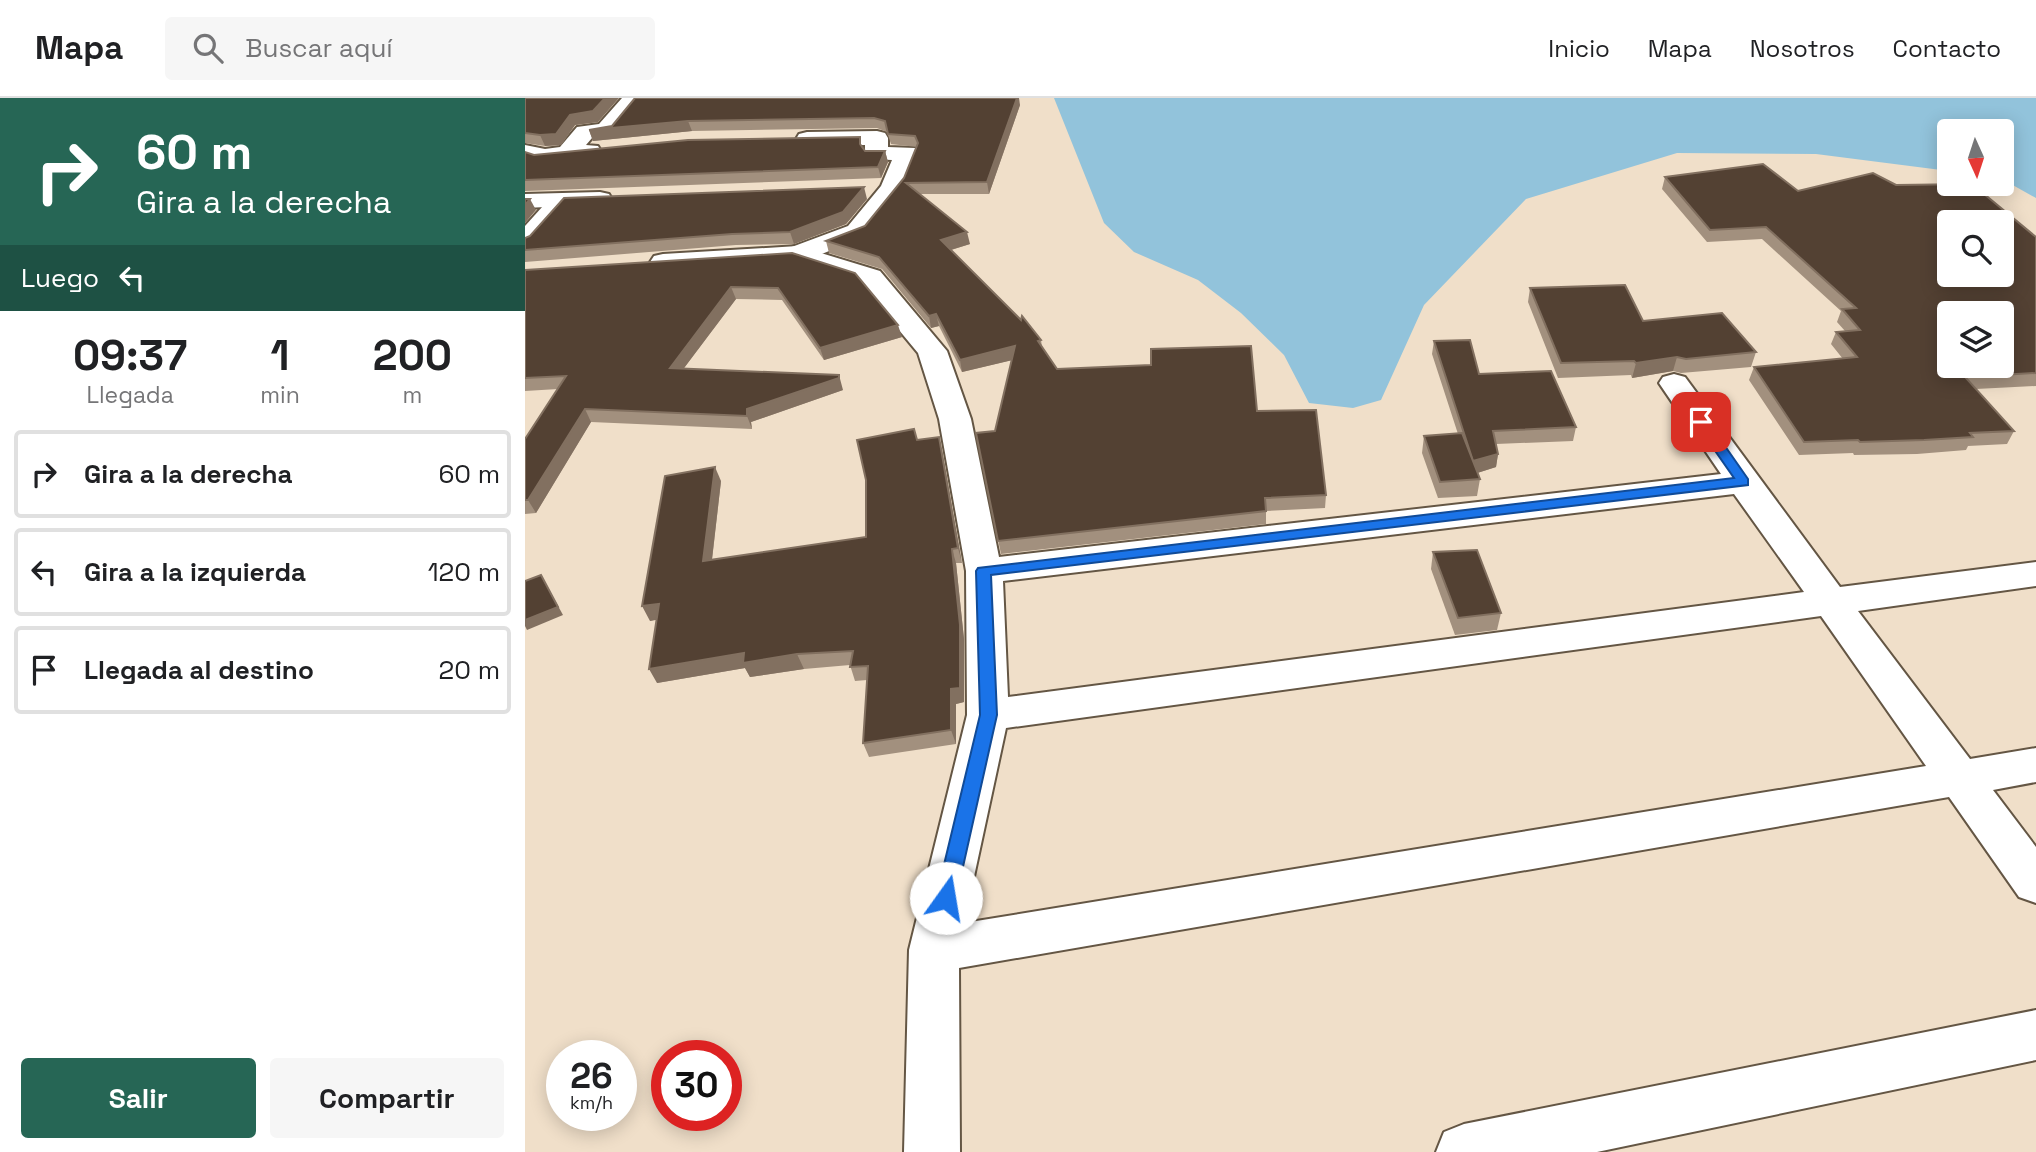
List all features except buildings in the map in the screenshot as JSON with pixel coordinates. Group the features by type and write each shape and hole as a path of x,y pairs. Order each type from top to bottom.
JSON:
{"street":[{"path":"567,153 585,132 606,130 633,98"},
{"path":"631,264 798,254 857,231 892,187 907,153 876,153 877,138 784,139"},
{"path":"530,160 567,153 622,148"},
{"path":"865,189 892,187"},
{"path":"525,201 630,198"},
{"path":"529,262 561,201"},
{"path":"798,254 870,277 932,351 955,419 984,571 988,715 934,950 932,1152"},
{"path":"1674,383 1743,482 2036,883"},
{"path":"984,571 1743,482"},
{"path":"988,715 2036,574"},
{"path":"934,950 2036,765"},
{"path":"1464,1152 2036,1035"}],"water":[{"path":"1054,98 2036,98 2036,198 2014,186 2014,119 1937,119 1937,169 1816,154 1677,153 1526,199 1424,305 1381,400 1353,408 1309,403 1284,355 1241,313 1198,280 1134,252 1104,223"}],"route":[{"path":"946,898 988,715 984,571 1743,482 1701,422"}]}
